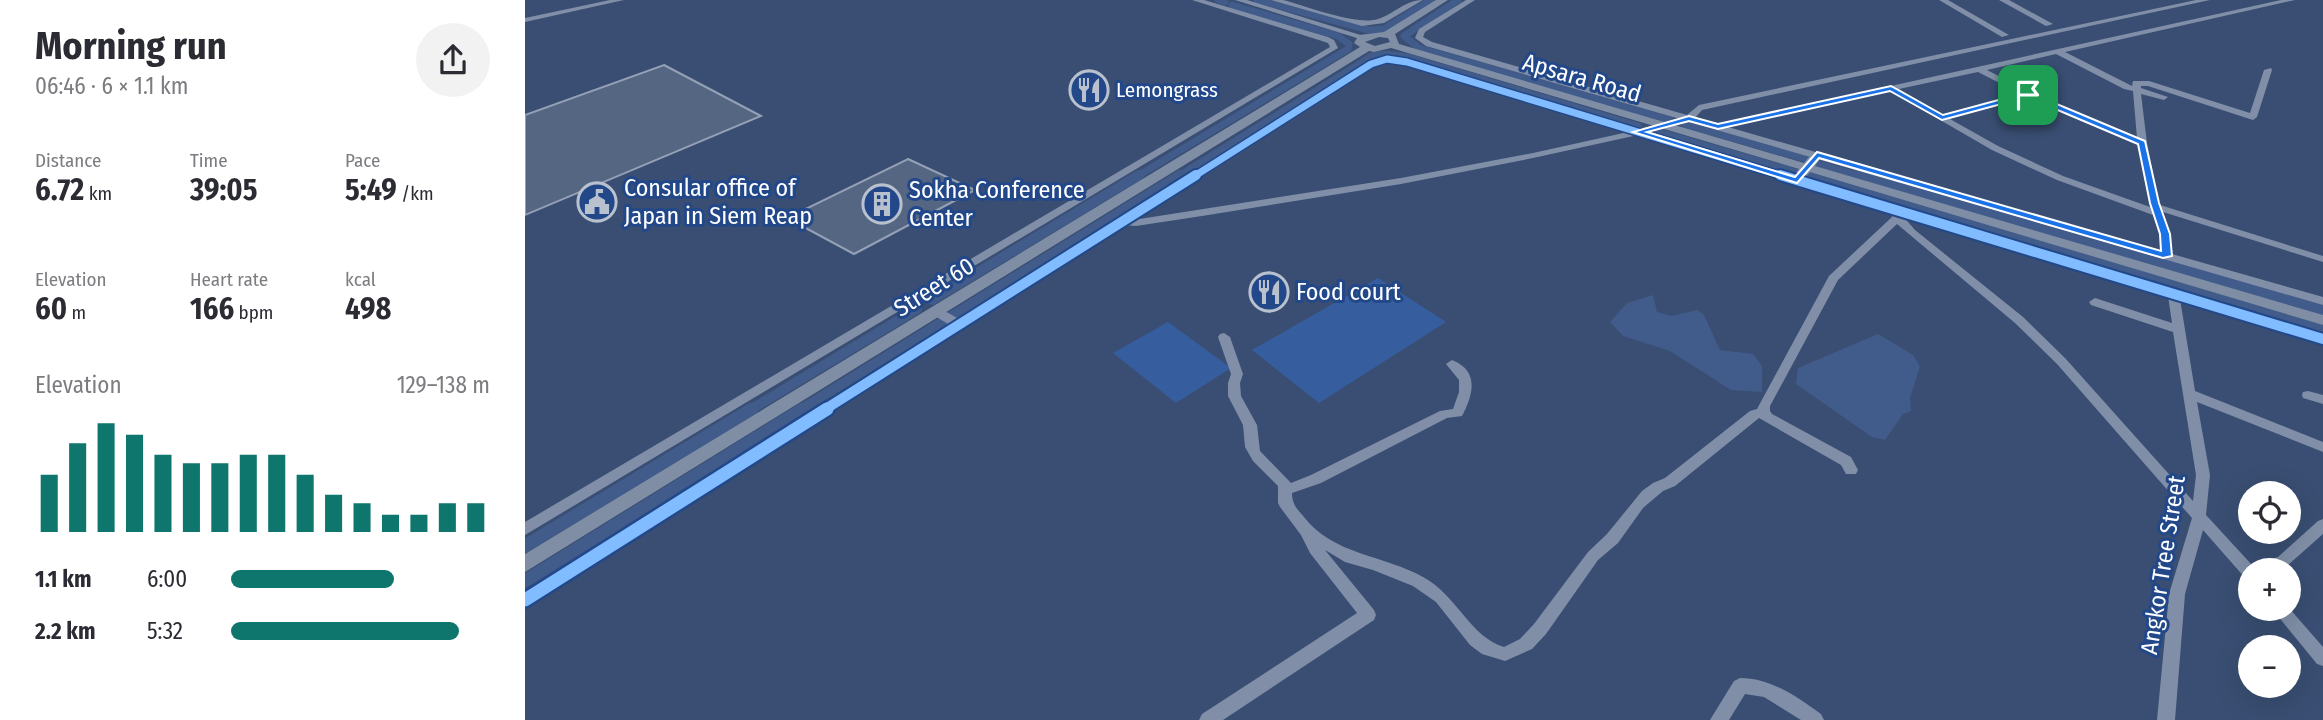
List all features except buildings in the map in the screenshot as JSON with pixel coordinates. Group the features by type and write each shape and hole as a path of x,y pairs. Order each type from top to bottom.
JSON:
{"main road":[{"path":"1365,43 1390,40 1443,0"},
{"name":"Apsara Road","path":"1390,40 1664,125 2323,320"},
{"name":"Street 60","path":"525,564 947,318 1365,43"},
{"path":"1797,180 1817,155"}],"street":[{"path":"525,20 620,0"},
{"path":"525,529 1333,48 1331,42 1325,39 1196,0"},
{"path":"1221,8 1237,0 1365,43"},
{"path":"1275,0 1362,24 1381,21 1419,0"},
{"path":"1471,0 1422,31 1419,38 1429,44 2323,301"},
{"path":"1943,0 2005,35"},
{"path":"2003,0 2049,24"},
{"path":"1121,222 1136,223 1333,194 1637,132 1689,118 1699,108 2206,0"},
{"path":"1718,127 2291,0"},
{"path":"2058,52 2136,90 2179,102"},
{"path":"525,600 947,318 1121,222 1378,61 1407,62 1797,180 1896,214 2323,339"},
{"path":"1981,69 2028,95 2142,143"},
{"path":"2167,256 2165,234 2142,143 2136,83 2143,82 2253,117 2268,70"},
{"path":"1891,88 1974,138 2041,170 2157,210 2323,259"},
{"path":"1942,118 2028,95"},
{"path":"1307,532 1350,558 1375,564 1418,581 1441,597 1476,640 1488,649 1505,654 1526,644 1593,556 1606,549 1648,494 1660,485 1670,482 1755,414 1763,412 1833,278 1896,214"},
{"path":"1896,214 2061,361 2238,558"},
{"name":"Angkor Tree Street","path":"2166,720 2177,594 2199,517 2203,475 2173,294"},
{"path":"2095,302 2179,330"},
{"path":"1207,720 1368,615 1315,549 1307,532 1285,503 1285,484 1267,469 1252,448 1250,425 1234,400 1232,385 1237,374 1224,337"},
{"path":"1286,490 1316,480 1445,414 1457,413 1468,384 1463,372 1453,364"},
{"path":"2190,394 2323,447"},
{"path":"2308,395 2323,400"},
{"path":"1763,412 1846,461 1851,470"},
{"path":"2286,558 2323,525"},
{"path":"2290,621 2323,659"},
{"path":"1719,720 1740,686 1751,685 1770,692 1815,720"}],"shaded area":[{"path":"1378,278 1446,322 1319,403 1252,350"},
{"path":"1653,295 1657,312 1672,316 1697,310 1704,315 1720,350 1753,354 1762,366 1762,392 1731,390 1670,351 1623,336 1610,322 1627,303"},
{"path":"1168,322 1231,368 1176,403 1113,353"},
{"path":"1878,334 1913,355 1920,366 1910,398 1911,411 1903,414 1885,440 1872,437 1796,384 1798,368"}],"waterway":[{"path":"1218,0 1225,2"},
{"path":"1257,0 1369,30 1384,29 1431,0"},
{"path":"1458,0 1404,36 1419,48 1670,120"},
{"path":"1136,177 1348,49 1349,44 1338,36 1232,5"},
{"path":"1177,177 1372,56 1386,54 1408,57 1638,126"},
{"path":"1684,124 1805,159"},
{"path":"1656,131 1796,172"},
{"path":"1819,164 1863,177"},
{"path":"932,300 1139,175"},
{"path":"800,410 1180,175"},
{"path":"1857,175 2323,310"},
{"path":"1809,176 2323,330"},
{"path":"750,410 917,309"},
{"path":"525,546 752,409"},
{"path":"525,581 803,409"}],"cycle path":[{"path":"525,600 1371,64 1387,59 1407,62 2323,339"}],"place":[{"name":"Lemongrass","path":"1089,90"},
{"name":"Consular office of Japan in Siem Reap","path":"597,202"},
{"name":"Sokha Conference Center","path":"882,204"},
{"name":"Food court","path":"1269,292"}],"route":[{"path":"1891,88 1942,118 2028,95 2142,143 2154,203 2165,234 2167,256 1817,155 1797,180 1637,132 1689,118 1718,127 1891,88"}]}
